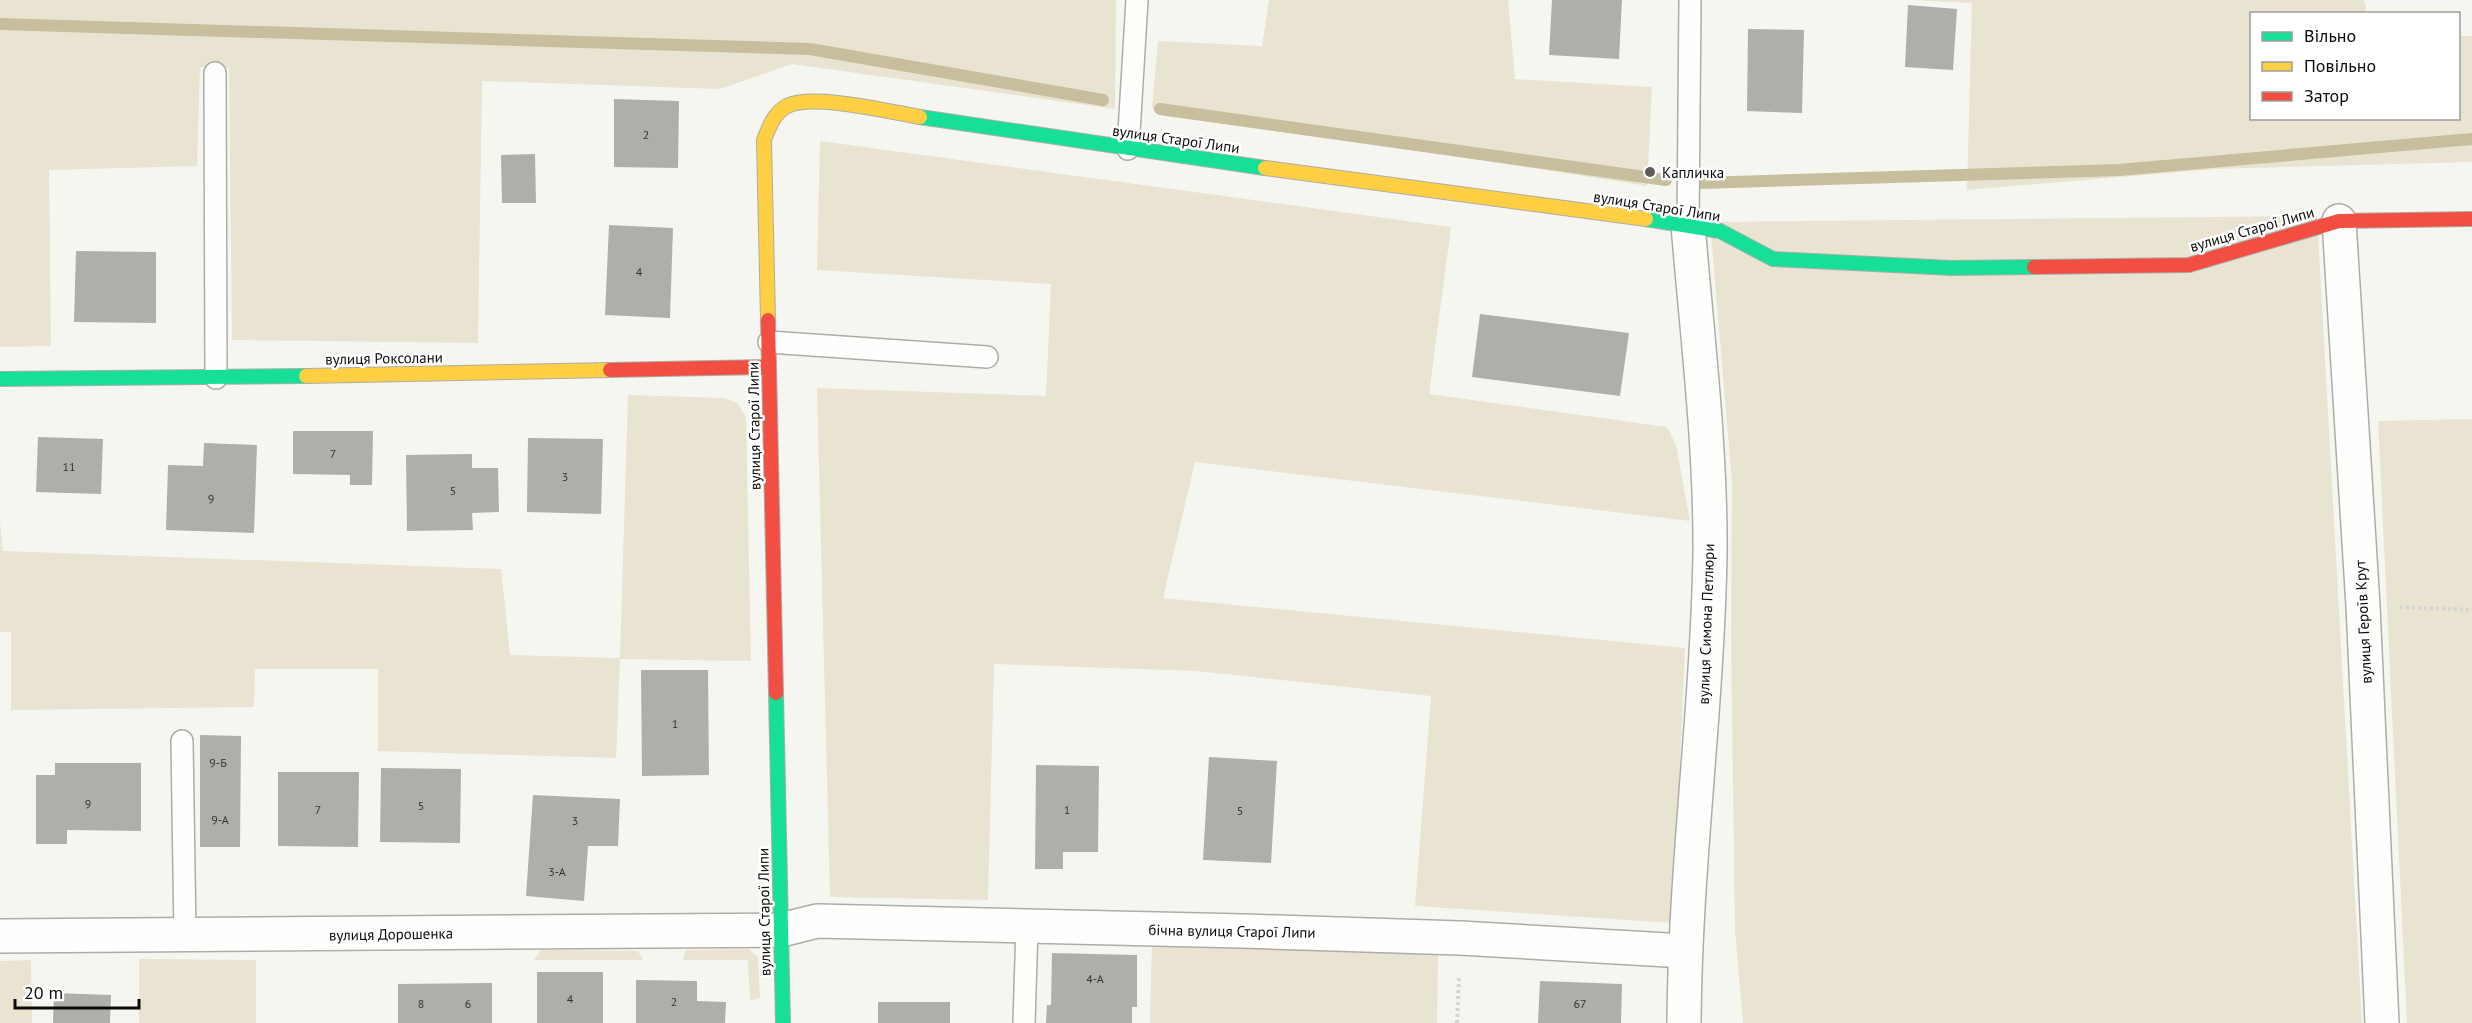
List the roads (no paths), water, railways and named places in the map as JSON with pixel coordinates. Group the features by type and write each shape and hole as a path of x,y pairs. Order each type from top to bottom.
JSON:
{"street":[{"name":"вулиця Старої Липи","path":"783,1023 764,140 771,121 787,106 800,102 827,102 1128,149 1688,225 1720,231 1773,259 1952,268 2189,265 2339,221 2472,219"},
{"name":"вулиця Героїв Крут","path":"2339,221 2363,606 2382,1023"},
{"name":"вулиця Симона Петлюри","path":"1684,1023 1684,951 1706,666 1710,555 1709,492 1688,225"},
{"name":"вулиця Роксолани","path":"0,379 216,378 769,366"},
{"name":"бічна вулиця Старої Липи","path":"781,930 817,921 1460,938 1684,951"},
{"name":"вулиця Дорошенка","path":"0,936 781,930"}],"lane":[{"path":"1128,149 1137,0"},
{"path":"1688,225 1690,0"},
{"path":"215,73 216,378"},
{"path":"769,342 987,357"},
{"path":"182,741 185,936"},
{"path":"1024,1023 1027,927"}],"waterway":[{"path":"0,24 810,49 1103,100"},
{"path":"1160,109 1666,180"},
{"path":"1701,183 2119,170 2472,139"}],"place":[{"name":"Капличка","path":"1650,172"}]}
